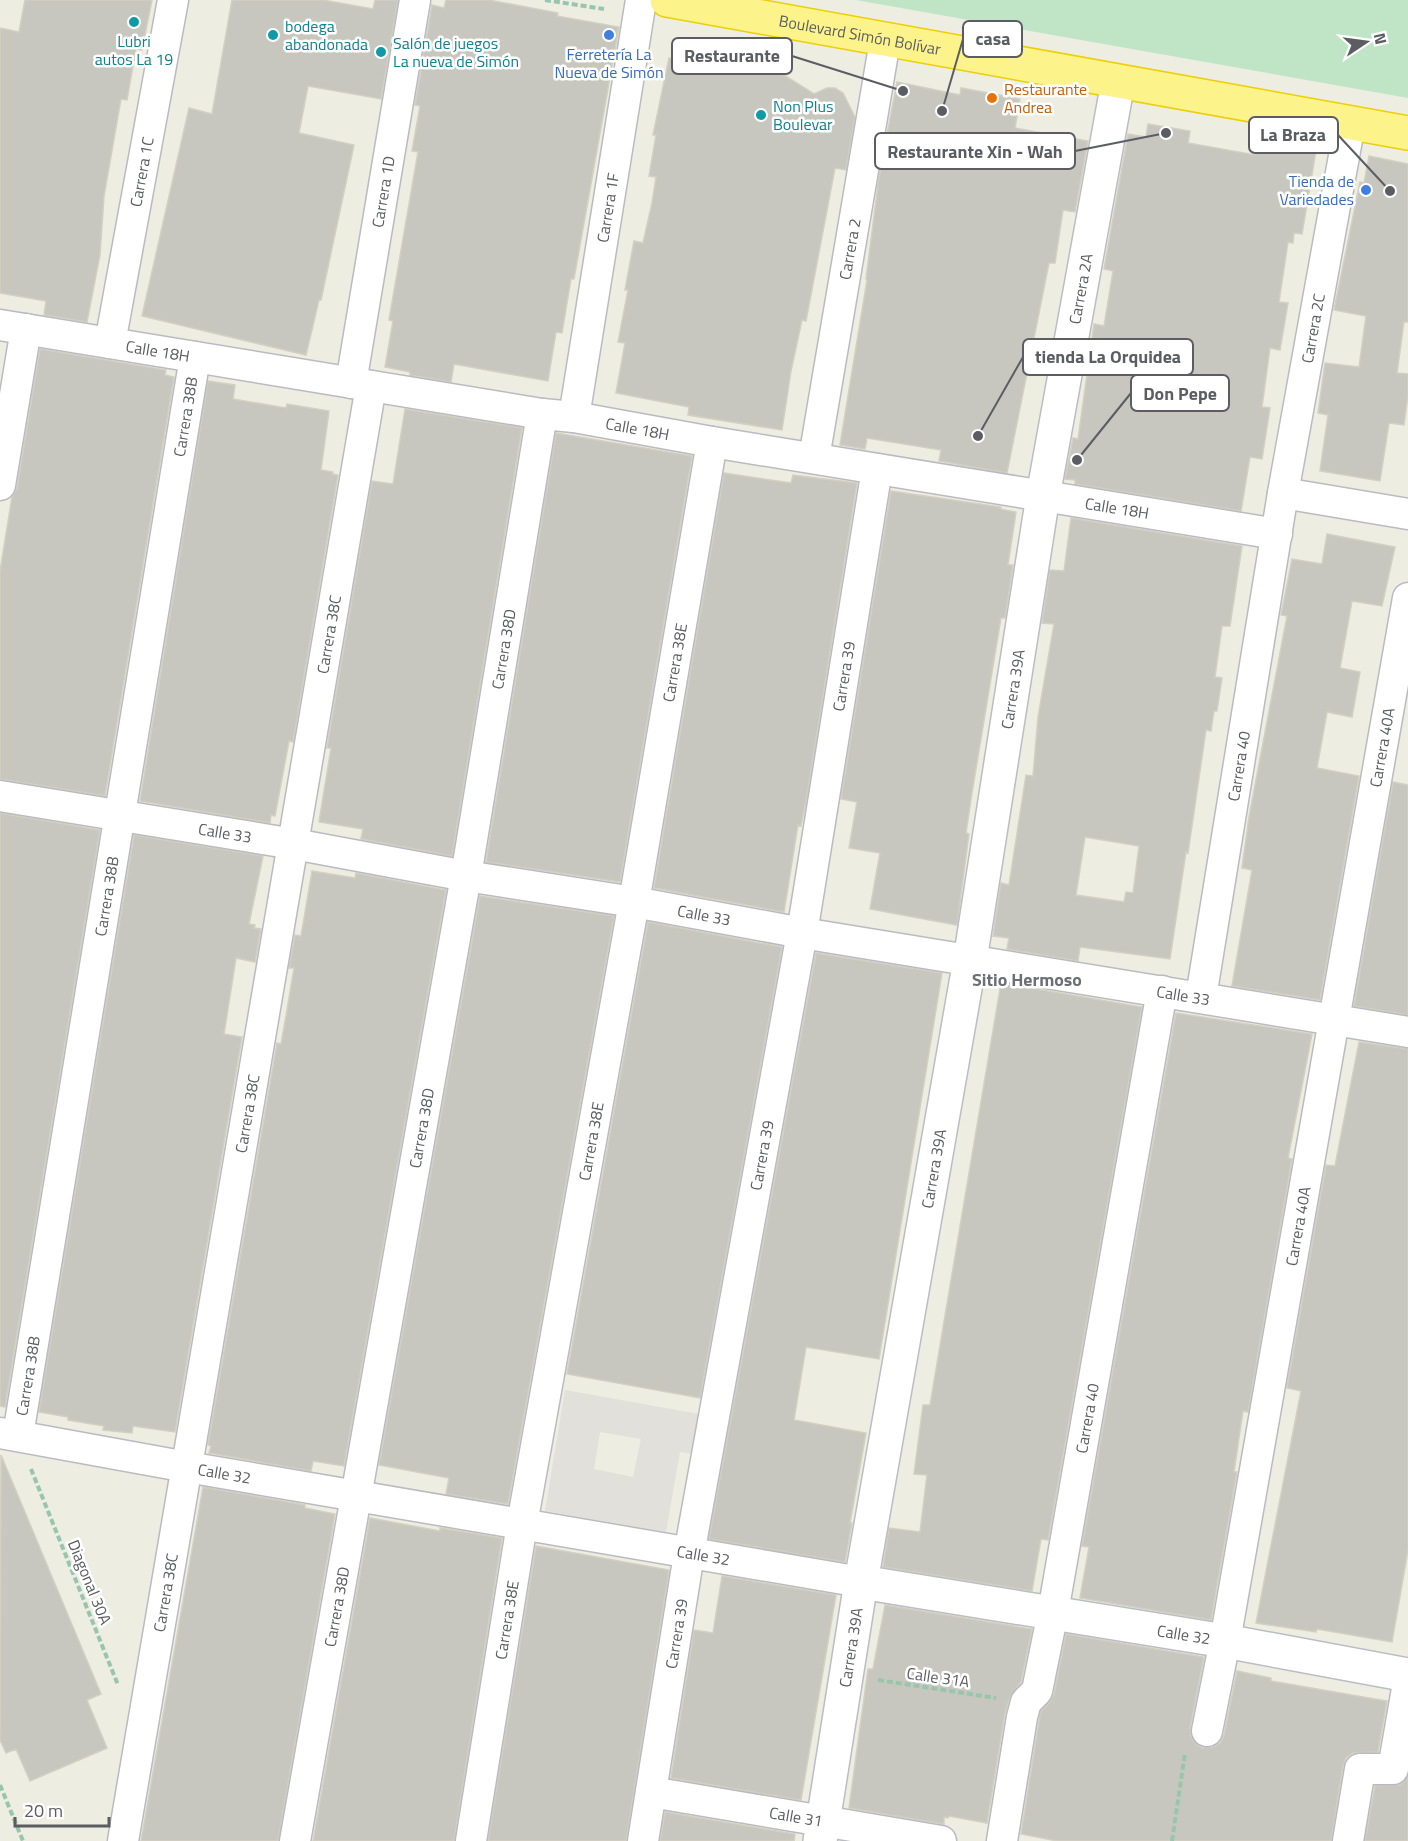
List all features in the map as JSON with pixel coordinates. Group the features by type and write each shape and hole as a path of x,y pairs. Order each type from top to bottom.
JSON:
{"highway":[{"name":"Boulevard Simón Bolívar","path":"667,0 885,41 1408,133"}],"street":[{"name":"Carrera 1C","path":"110,343 173,0"},
{"name":"Carrera 1D","path":"361,384 415,0"},
{"name":"Carrera 1F","path":"574,417 641,0"},
{"name":"Carrera 2","path":"814,458 885,41"},
{"name":"Carrera 2A","path":"1043,496 1118,82"},
{"name":"Carrera 2C","path":"1277,534 1350,123"},
{"name":"Calle 18H","path":"13,327 542,414 574,417 712,442 1277,534"},
{"path":"0,485 13,327"},
{"name":"Carrera 38B","path":"9,1434 119,817 195,357"},
{"name":"Carrera 38C","path":"123,1841 294,844 361,384"},
{"name":"Carrera 38D","path":"295,1841 466,876 542,414"},
{"name":"Carrera 38E","path":"471,1841 522,1524 634,902 712,442"},
{"name":"Carrera 39","path":"642,1841 689,1554 802,933 877,468"},
{"path":"1283,493 1408,514"},
{"name":"Carrera 39A","path":"821,1831 861,1582 970,960 1043,496"},
{"name":"Carrera 40","path":"1201,997 1277,534"},
{"name":"Carrera 40A","path":"1207,1731 1225,1641 1408,598"},
{"name":"Calle 33","path":"0,796 294,844 466,876 634,902 802,933 1408,1032"},
{"name":"Carrera 40","path":"1002,1841 1026,1702 1037,1691 1053,1612 1162,991"},
{"name":"Calle 32","path":"9,1434 689,1554 1053,1612 1408,1675"},
{"path":"1348,1841 1360,1769 1394,1769 1408,1683"},
{"name":"Calle 31","path":"651,1792 821,1831 941,1841"}],"path":[{"path":"546,0 604,9"},
{"name":"Diagonal 30A","path":"9,1434 140,1738"},
{"name":"Calle 31A","path":"846,1676 1026,1702"},
{"path":"1172,1841 1186,1745 1189,1740 1207,1731"},
{"path":"0,1785 23,1841"}],"shaded area":[{"path":"565,1390 699,1414 692,1454 680,1452 666,1532 545,1511","holes":["600,1432 641,1439 633,1477 594,1469"]}],"green space":[{"path":"856,0 1408,0 1408,98"}],"building":[{"path":"25,0 152,0 142,50 136,49 127,100 121,99 104,196 100,255 87,322 44,315 46,301 0,293 0,28 19,32"},
{"path":"232,0 323,0 373,9 375,0 398,0 381,99 308,86 299,133 354,145 321,300 319,300 306,355 142,316 189,108 212,114"},
{"path":"446,0 489,0 558,13 557,16 619,27 574,279 571,279 562,333 556,332 548,381 454,364 451,382 410,375 410,372 385,367 393,321 389,320 418,152 412,151 420,106 415,105 432,5 444,8"},
{"path":"669,58 722,69 723,66 753,73 754,70 784,75 814,94 827,88 835,88 843,93 855,117 846,170 835,168 806,321 802,320 791,371 782,430 688,415 689,407 616,393 625,343 618,342 628,290 625,290 634,241 643,243 652,203 656,177 649,176 656,135 653,135"},
{"path":"897,82 960,95 961,88 1020,99 1015,128 1088,141 1075,212 1063,210 1055,263 1049,263 1007,473 939,461 941,450 867,438 865,449 840,445 867,280 879,177"},
{"path":"1148,124 1190,131 1188,143 1255,155 1259,130 1318,139 1302,234 1294,233 1293,243 1288,242 1279,302 1288,303 1280,350 1270,348 1262,407 1270,408 1262,459 1250,457 1241,511 1075,484 1075,480 1065,479 1073,438 1078,439 1094,324 1104,326 1113,271 1104,269 1128,134 1146,137"},
{"path":"1369,156 1408,164 1408,322 1404,322 1397,373 1408,374 1408,395 1404,425 1389,423 1380,481 1320,471 1328,415 1318,413 1325,363 1359,367 1366,316 1334,310 1360,182 1364,183"},
{"path":"40,349 166,370 165,375 174,377 105,796 0,779 0,571 12,497 17,488"},
{"path":"208,381 235,385 233,399 286,408 287,404 329,411 321,470 338,475 293,742 289,741 275,816 271,815 270,823 140,801"},
{"path":"405,409 522,428 452,856 361,839 363,829 319,822 331,748 327,748 372,481 393,484"},
{"path":"556,433 692,456 620,882 486,862"},
{"path":"724,473 791,483 793,475 857,483 807,796 801,826 798,825 784,912 654,888"},
{"path":"891,491 1001,507 1000,509 1016,512 1008,565 1013,565 1005,618 1001,618 972,793 957,925 870,909 880,853 849,848 857,802 841,799"},
{"path":"1071,518 1242,546 1230,626 1222,626 1215,677 1222,678 1217,711 1214,711 1211,731 1206,730 1170,959 1080,947 1078,961 1007,949 1009,938 993,936 1001,883 1009,885 1026,775 1033,776 1038,717 1054,624 1042,623 1050,570 1064,571","holes":["1085,837 1139,846 1133,893 1126,892 1124,902 1076,895"]},
{"path":"1327,534 1395,547 1382,606 1352,601 1340,668 1360,672 1352,717 1327,712 1317,768 1359,776 1320,1000 1232,986 1252,870 1242,868 1249,817 1287,616 1281,615 1292,559 1322,564"},
{"path":"1393,782 1408,785 1408,1015 1354,1006"},
{"path":"0,813 100,830 5,1407 0,1406"},
{"path":"134,835 263,856 249,924 261,929 255,962 236,958 224,1034 242,1037 175,1432 133,1426 132,1433 103,1430 104,1426 39,1412"},
{"path":"312,871 355,878 356,873 446,890 344,1466 313,1461 311,1471 209,1453 211,1446 208,1445 277,1043 281,1044 287,1010 294,968 289,968 295,935 301,936"},
{"path":"480,896 614,916 508,1504 446,1494 449,1478 379,1465"},
{"path":"648,922 782,947 700,1398 567,1374"},
{"path":"816,953 942,973 879,1359 806,1347 794,1420 866,1433 845,1562 709,1539"},
{"path":"1001,983 1142,1007 1048,1540 1041,1539 1032,1591 883,1567 889,1528 920,1532 927,1475 914,1474 923,1405 930,1405"},
{"path":"1176,1013 1312,1034 1288,1158 1292,1159 1248,1412 1243,1411 1234,1472 1237,1472 1211,1620 1080,1598 1089,1547 1082,1546"},
{"path":"1359,1042 1408,1049 1408,1550 1392,1642 1317,1629 1316,1632 1256,1623 1301,1391 1287,1388 1326,1165 1335,1166"},
{"path":"1,1455 101,1694 87,1700 107,1748 30,1781 16,1749 6,1753 0,1740"},
{"path":"203,1487 305,1505 305,1508 335,1514 278,1841 141,1841"},
{"path":"370,1518 440,1531 440,1528 502,1538 454,1841 313,1841"},
{"path":"536,1546 669,1570 626,1841 488,1841"},
{"path":"722,1576 836,1595 801,1800 671,1778 694,1630 713,1633"},
{"path":"885,1605 1032,1629 1021,1682 1010,1697 1005,1713 987,1823 949,1816 944,1817 944,1824 849,1808 868,1669 873,1669"},
{"path":"1066,1634 1204,1657 1190,1728 1191,1737 1203,1748 1213,1747 1220,1743 1224,1735 1237,1671 1271,1678 1271,1681 1387,1701 1378,1752 1353,1753 1346,1758 1331,1841 1057,1841 1021,1834 1041,1711 1054,1694"},
{"path":"1408,1777 1408,1841 1365,1841 1375,1786 1400,1785"},
{"path":"665,1812 795,1834 794,1841 660,1841"}],"place":[{"name":"Lubri autos La 19","path":"134,22"},
{"name":"bodega abandonada","path":"273,35"},
{"name":"Ferretería La Nueva de Simón","path":"609,35"},
{"name":"Salón de juegos La nueva de Simón","path":"381,52"},
{"name":"Restaurante","path":"903,91"},
{"name":"Restaurante Andrea","path":"992,98"},
{"name":"casa","path":"942,111"},
{"name":"Non Plus Boulevar","path":"761,115"},
{"name":"Restaurante Xin - Wah","path":"1166,133"},
{"name":"Tienda de Variedades","path":"1366,190"},
{"name":"La Braza","path":"1390,191"},
{"name":"tienda La Orquidea","path":"978,436"},
{"name":"Don Pepe","path":"1077,460"}],"district":[{"name":"Sitio Hermoso","path":"1027,980"}]}
